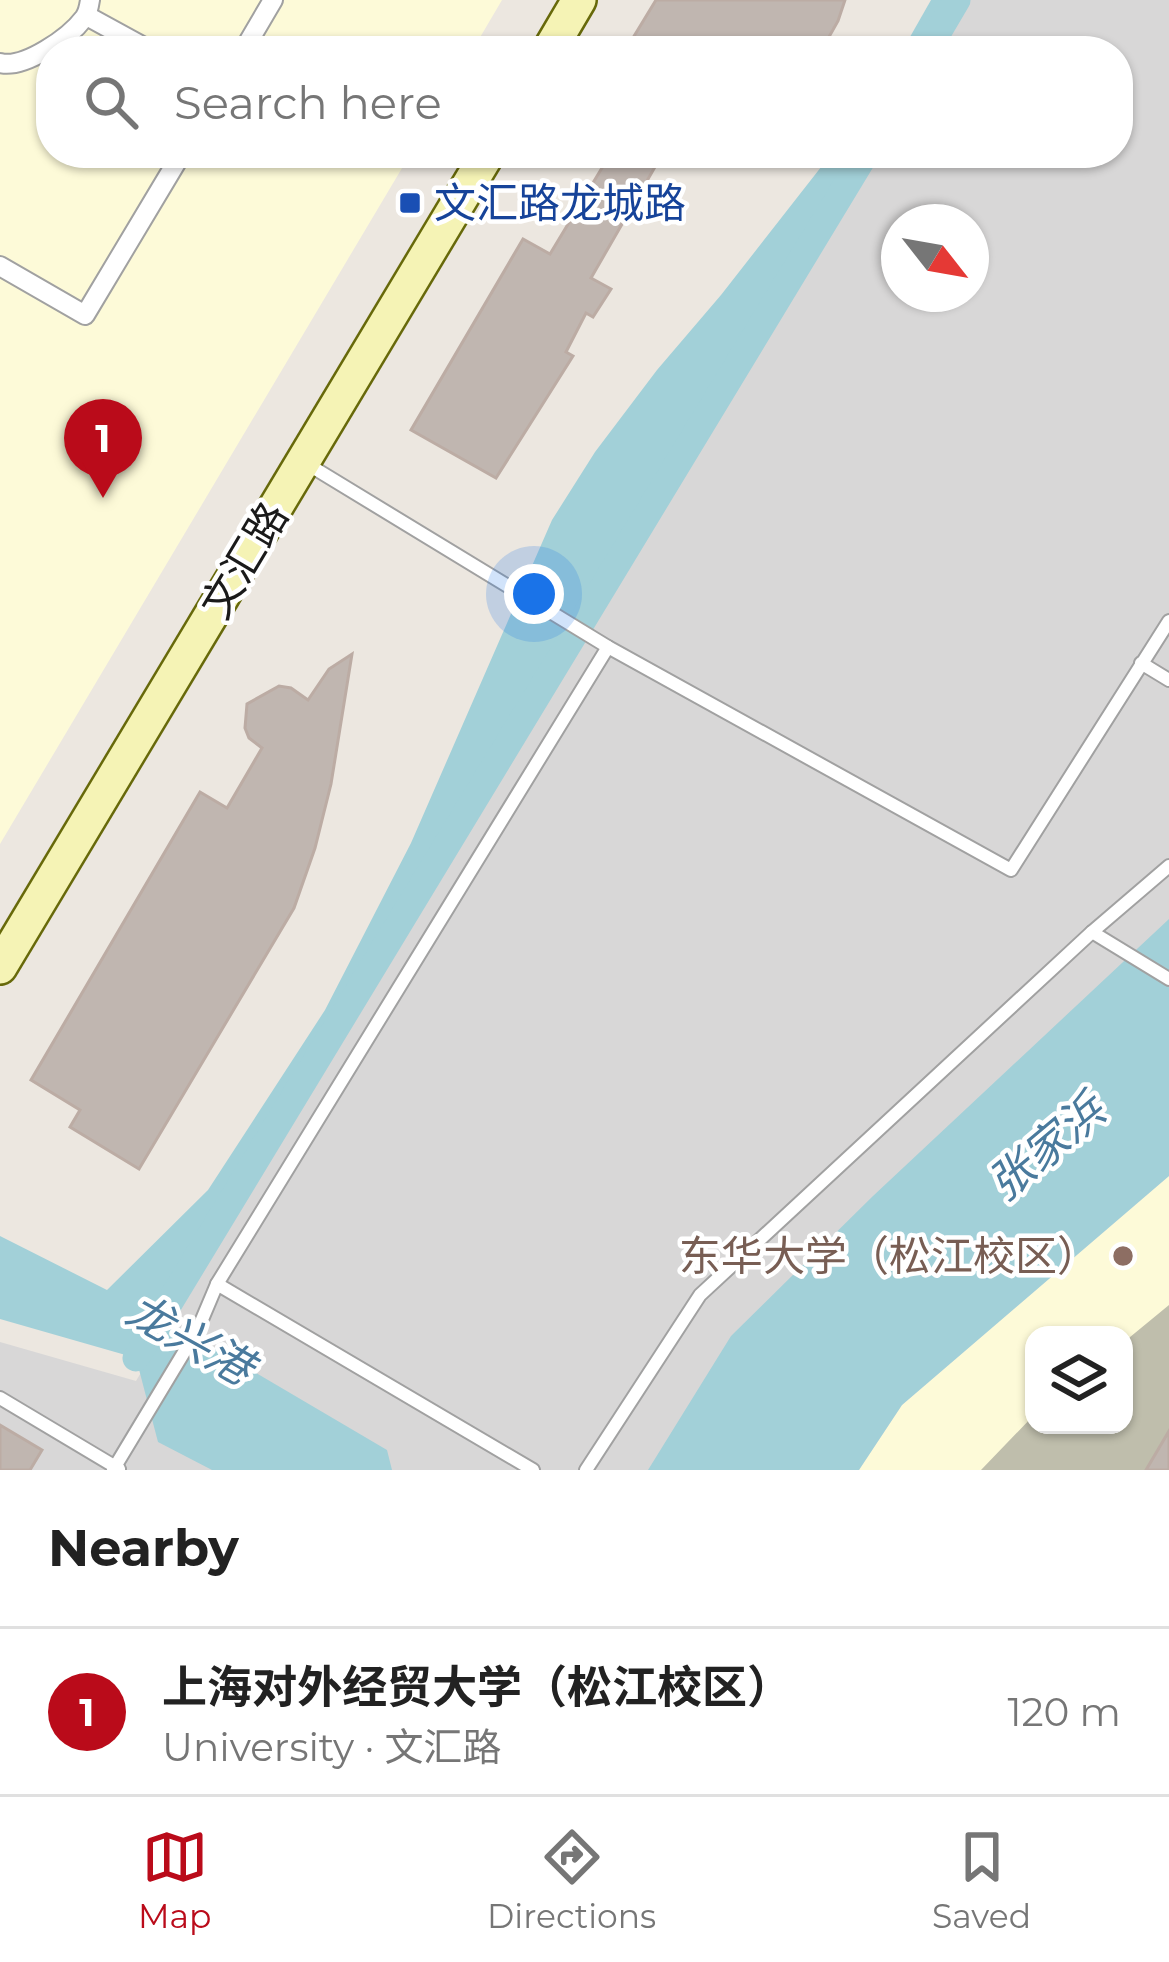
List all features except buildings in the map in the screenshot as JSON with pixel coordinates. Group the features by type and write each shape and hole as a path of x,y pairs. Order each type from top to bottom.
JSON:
{"main road":[{"path":"558,36 579,0"},
{"name":"文汇路","path":"0,967 479,168"}],"street":[{"path":"252,36 273,0"},
{"path":"61,36 88,8 129,36"},
{"path":"0,63 9,66 36,55"},
{"path":"0,266 85,315 173,168"}],"lane":[{"path":"302,461 608,647 1011,870 1169,621"},
{"path":"0,1399 116,1469 198,1329 217,1284 608,647"},
{"path":"1142,663 1169,680"},
{"path":"586,1470 700,1295 1169,866"},
{"path":"1092,932 1169,979"},
{"path":"217,1284 533,1470"}],"shaded area":[{"path":"0,0 502,0 481,36 36,36 36,168 402,168 0,844"},
{"path":"959,0 1169,0 1169,942 653,1470 0,1470 0,1342 136,1381 859,168 1133,168 1133,36 937,36"},
{"name":"东华大学（松江校区）","path":"1169,1176 1169,1470 859,1470 902,1405"},
{"path":"1169,1305 1169,1470 981,1470 1025,1424 1025,1434 1133,1434 1133,1335"}],"water":[{"path":"931,0 945,0 924,36 911,36"},
{"name":"龙兴港","path":"820,168 845,168 161,1317 387,1450 392,1470 212,1470 158,1442 136,1358 0,1319 0,1236 107,1290 208,1190 325,1010 411,843 552,520 595,452"},
{"name":"张家浜","path":"1169,919 1169,1176 902,1405 859,1470 648,1470 731,1336"}],"waterway":[{"path":"936,36 957,0"},
{"name":"龙兴港","path":"136,1358 857,168"}],"place":[{"name":"文汇路龙城路","path":"410,203"},
{"name":"上海对外经贸大学（松江校区）","path":"103,498"},
{"name":"东华大学（松江校区）","path":"1123,1256"}]}
